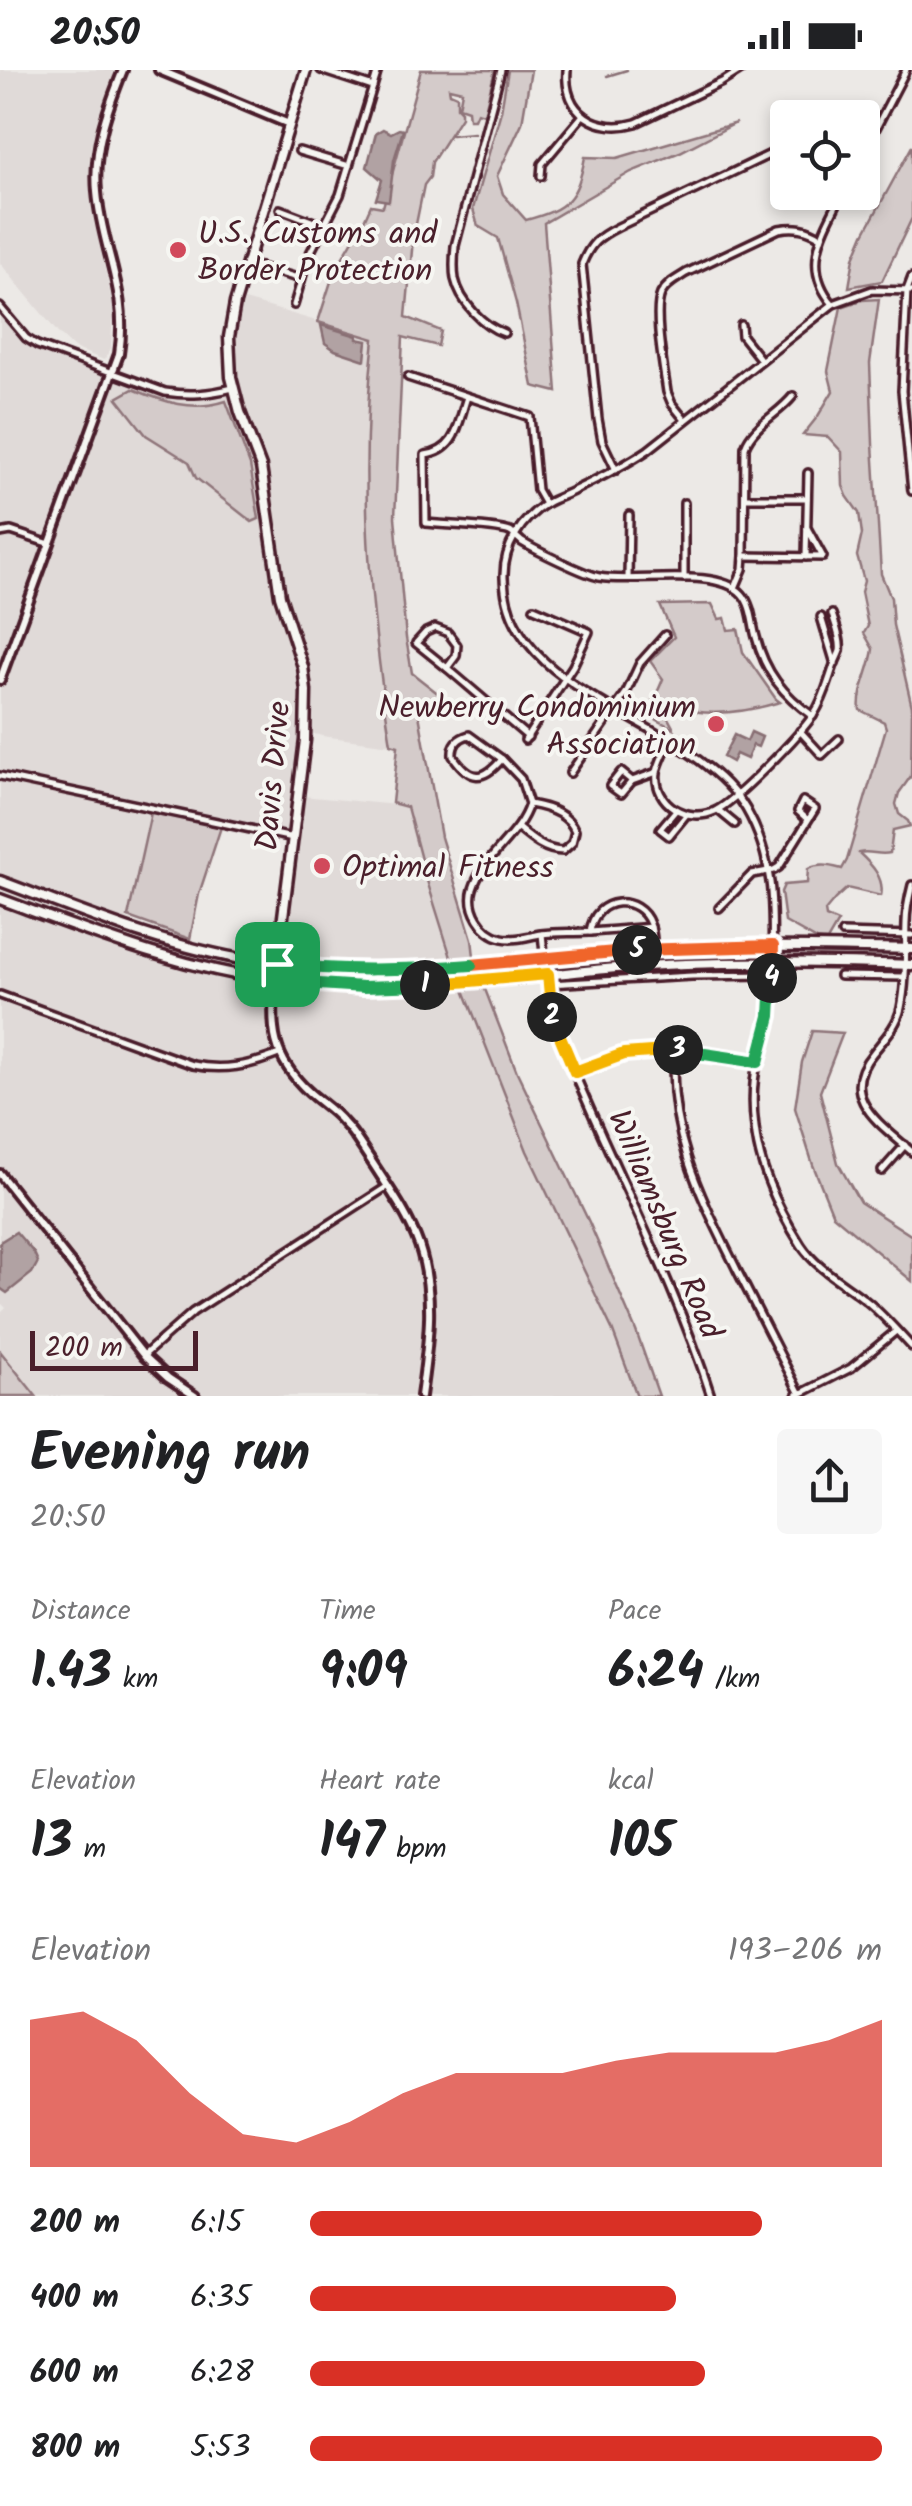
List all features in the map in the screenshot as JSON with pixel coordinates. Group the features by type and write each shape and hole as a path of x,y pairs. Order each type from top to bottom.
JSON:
{"main road":[{"name":"Davis Drive","path":"275,981 306,726 306,691 280,596 261,467 233,388 228,355 234,302 306,70"},
{"path":"0,881 159,939 235,958 323,969 394,971 654,949 909,949"},
{"path":"0,899 158,956 275,981 375,988 548,979 678,965 908,965"}],"street":[{"path":"0,680 113,374 122,336 122,316 96,194 96,166 106,111 123,70"},
{"path":"159,70 289,124"},
{"path":"320,70 373,87"},
{"path":"294,306 308,257 340,195 378,70"},
{"path":"501,70 455,246 454,268 456,285 464,300 478,317 504,333"},
{"path":"567,70 569,94 583,115 606,127 636,123 741,70"},
{"path":"880,120 906,70"},
{"path":"541,176 542,164 583,115"},
{"path":"299,151 349,166"},
{"path":"616,470 602,441 598,419 582,264 589,247 599,236 770,154"},
{"path":"280,209 325,226"},
{"path":"833,304 817,277 816,262 821,237 835,210"},
{"path":"684,420 667,392 658,308 662,292 672,281 778,229 810,230 821,237"},
{"path":"246,263 301,279"},
{"path":"912,277 903,411 912,491"},
{"path":"910,290 872,290 833,304 648,450 545,504 514,536 506,555 504,578 512,618 537,655 566,678 714,772 736,794 762,842 772,894 773,946 770,1016 758,1062 754,1110 757,1145 766,1175 802,1247 814,1262 870,1304 912,1347"},
{"path":"0,307 37,345 113,374 187,396 233,388"},
{"path":"741,325 742,336 761,361"},
{"path":"408,377 530,418 538,490 545,504"},
{"path":"735,588 744,556 748,438 793,396"},
{"path":"468,397 452,441 438,454 425,455 426,524 508,531 596,576 712,580 735,588 749,605 761,654 774,679 790,699 813,716"},
{"path":"806,557 808,473"},
{"path":"745,498 807,498"},
{"path":"684,503 684,578"},
{"path":"628,578 630,516"},
{"path":"744,556 824,557 807,528"},
{"path":"0,533 11,532 50,544"},
{"path":"447,668 457,654 455,641 442,630 430,630 416,643 527,738 590,632 534,608"},
{"path":"669,742 657,772 662,794 686,815 718,809 813,716 829,686 840,646 832,614"},
{"path":"821,616 834,664"},
{"path":"570,773 616,709 640,662 664,635"},
{"path":"800,731 822,756 839,739"},
{"path":"502,759 488,774 477,776 460,766 453,748 469,735 502,759 521,779 529,804 518,828 475,884 472,902 487,931 510,939 651,927"},
{"path":"632,781 657,772"},
{"path":"0,776 293,838"},
{"path":"518,828 553,850 563,851 572,843 575,831 570,821 552,810 529,804"},
{"path":"718,809 736,824"},
{"path":"676,810 660,829 670,836 686,815"},
{"path":"718,908 752,874 780,866 808,820"},
{"path":"912,885 906,919 909,949 902,1006 898,1018 862,1069 859,1087 869,1112 912,1152"},
{"path":"590,932 592,922 605,906 614,902 628,904 647,918 654,949"},
{"path":"842,933 909,935"},
{"name":"Williamsburg Road","path":"542,934 550,1012 684,1317 711,1396"},
{"path":"548,979 772,975"},
{"path":"840,976 904,978"},
{"name":"Davis Drive","path":"275,981 272,1019 279,1054"},
{"path":"0,995 192,1065 241,1067 279,1054 306,1090 346,1124 414,1232 428,1287 429,1332 420,1396"},
{"path":"575,1072 617,1055 674,1050 758,1062"},
{"path":"674,1050 675,1110 691,1171 798,1395 851,1368 896,1330"},
{"path":"882,1171 904,1145"},
{"path":"0,1174 144,1356 195,1396"},
{"path":"144,1356 193,1312 388,1186"}],"shaded area":[{"path":"0,70 113,70 90,152 89,184 113,304 111,348 104,360 74,348 0,263"},
{"path":"421,70 495,70 484,114 477,112 474,119 469,119 468,110 459,107 462,91 449,88 457,96 457,107 461,117 432,162 430,177 424,185 413,239 406,317 441,331 438,346 403,337 395,517 412,673 440,695 418,709 441,837 472,939 475,965 454,967 407,807 392,803 398,746 391,744 383,694 368,542 367,440 374,339 318,322 334,272 371,205 383,207"},
{"path":"508,70 531,70 522,123 497,176 503,194 526,220 552,211 568,200 578,183 585,157 617,158 736,123 631,172 544,223 557,392 533,386 498,238 478,226 473,209 501,111"},
{"path":"383,129 391,133 403,130 394,160 389,201 376,199 382,180 367,167 376,133"},
{"path":"912,146 912,218 882,281 849,287 854,258"},
{"path":"879,299 870,363 873,444 881,574 891,598 893,625 912,707 911,776 896,804 910,826 893,830 890,853 859,853 879,877 881,896 847,888 825,911 826,917 838,922 827,941 817,940 785,922 781,892 784,885 807,883 808,869 812,867 842,869 886,728 884,722 860,710 873,649 864,633 868,626 861,592 864,581 857,556 862,534 859,513 843,486 842,452 828,437 803,435 833,391 828,371 841,307"},
{"path":"245,300 374,338 367,426 368,569 391,745 311,733 310,689 281,585 265,469 252,436 276,579 306,691 293,838 152,808 125,927 0,881 0,307 26,338 165,392 187,395 233,388 234,322","holes":["139,391 159,401 191,406 226,401 250,465 259,519 252,522 234,509 196,478 189,462 146,435"]},
{"path":"321,325 367,341 365,360 325,343"},
{"path":"133,389 179,404 202,406 226,401 250,465 259,519 252,522 196,478 189,462 146,435 117,398"},
{"path":"712,604 719,619 725,618 728,630 738,629 743,652 780,702 729,712 677,708 667,716 674,729 641,711 652,701 663,679 650,661 674,637 660,605"},
{"path":"751,732 762,737 747,759 736,754 732,762 723,757 734,735 747,741"},
{"path":"302,796 407,806 454,967 284,965"},
{"path":"152,808 222,824 199,894 190,939 128,917"},
{"path":"0,899 105,937 221,971 337,987 461,982 527,1151 612,1329 637,1396 36,1396 0,1351 0,1314 6,1308 0,1302"},
{"path":"528,963 533,967 528,970 476,977 472,968"},
{"path":"483,984 517,1072 636,1331 659,1396 637,1396 612,1329 527,1151 462,985"},
{"path":"812,1031 843,1033 820,1092 838,1163 860,1202 912,1236 912,1281 833,1215 813,1165 795,1108 802,1062"},
{"path":"16,1232 38,1262 32,1273 7,1293 0,1288 0,1242"},
{"path":"0,1351 36,1396 0,1396"}],"waterway":[{"path":"607,76 627,70"},
{"path":"451,135 474,133"}],"place":[{"name":"U.S. Customs and Border Protection","path":"178,250"},
{"name":"Newberry Condominium Association","path":"716,724"},
{"name":"Optimal Fitness","path":"322,866"}],"route":[{"path":"773,946 773,992 758,1062 684,1050 648,1051 608,1058 575,1072 550,1012 548,974 375,988 275,981 277,964 394,971 570,954 773,946"}]}
